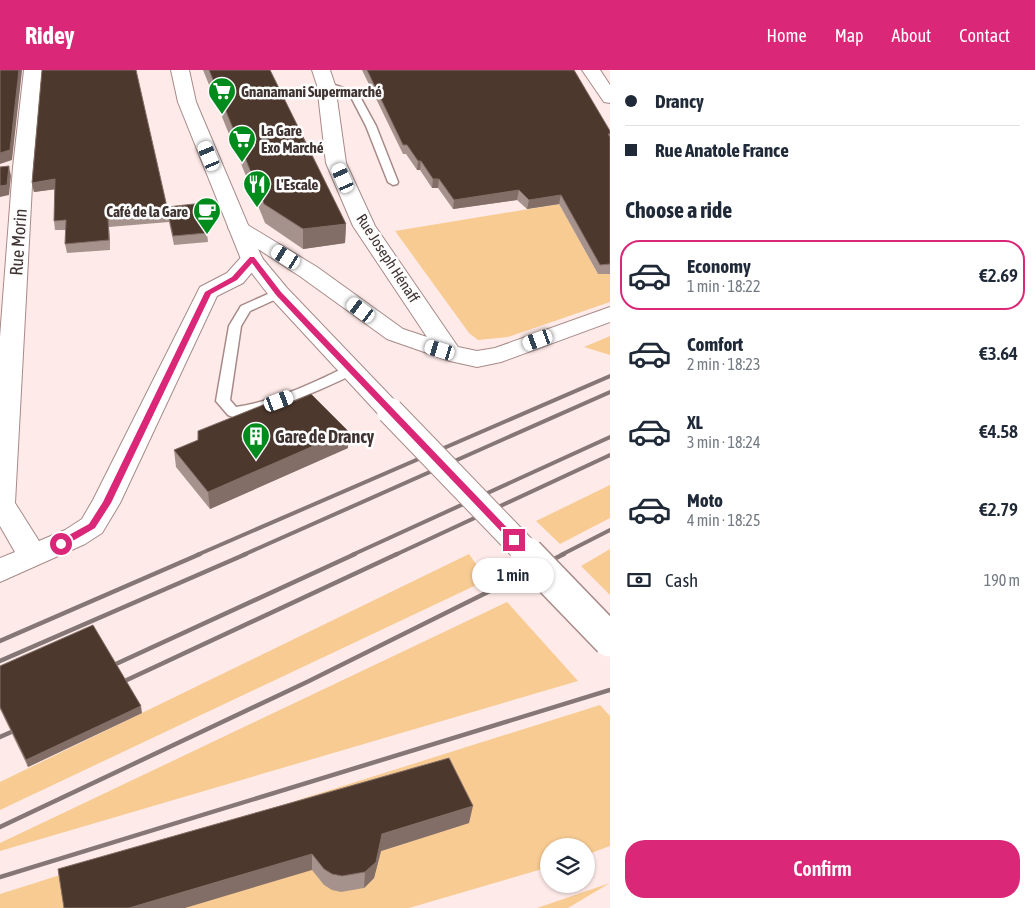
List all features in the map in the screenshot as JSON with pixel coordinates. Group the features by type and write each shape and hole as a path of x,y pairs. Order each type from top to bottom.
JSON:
{"street":[{"name":"Rue Morin","path":"33,70 15,168 2,504 33,556"},
{"path":"180,70 187,102 252,259 279,293 351,370 610,640"},
{"path":"591,70 610,98"},
{"name":"Rue Joseph Hénaff","path":"323,78 336,163 364,226 450,353"},
{"path":"239,228 309,272 395,334 450,353 476,359 501,354 610,314"},
{"path":"0,570 75,537 92,526 106,503 208,292 235,278 252,259"}],"lane":[{"path":"323,78 355,95 371,126 393,182"},
{"path":"279,293 245,309 235,326 223,401 233,412 260,408 315,387 351,370"}],"shaded area":[{"path":"559,204 598,274 610,274 610,302 508,337 478,340 469,333 395,231"},
{"path":"610,336 610,355 584,347"},
{"path":"610,485 610,518 560,544 536,521"},
{"path":"610,549 610,595 581,566"},
{"path":"469,554 487,580 0,810 0,782"},
{"path":"507,602 578,681 0,851 0,843"},
{"path":"600,705 610,716 610,846 595,852 595,838 540,838 540,870 409,908 0,908 0,894"},
{"path":"610,883 595,892 595,888"},
{"path":"581,893 593,893 568,908 537,908"}],"building":[{"path":"0,70 19,70 10,150 0,153"},
{"path":"42,70 136,70 167,207 203,203 207,233 173,236 168,213 108,217 109,240 65,244 66,220 54,221 55,179 32,183"},
{"path":"209,70 270,70 346,224 303,229 264,204"},
{"path":"367,70 574,70 610,131 610,134 608,134 610,137 610,264 600,265 561,195 529,200 519,190 454,200 439,179 433,179 407,145 403,145"},
{"path":"9,166 7,185 0,186 0,167"},
{"path":"311,394 348,431 208,492 174,450 198,440 198,431 283,397 292,402"},
{"path":"93,625 141,706 26,760 0,707 0,666"},
{"path":"449,758 473,806 382,834 376,862 365,872 342,876 332,874 324,869 312,854 129,908 64,908 58,869"}],"railway":[{"path":"197,555 610,376"},
{"path":"243,555 610,392"},
{"path":"352,555 610,437"},
{"path":"395,555 610,455"},
{"path":"561,555 610,530"},
{"path":"0,641 200,554"},
{"path":"0,661 246,554"},
{"path":"105,669 355,554"},
{"path":"114,686 397,554"},
{"path":"0,827 307,682 564,554"},
{"path":"0,877 610,690"},
{"path":"0,737 25,726"}],"place":[{"name":"Gnanamani Supermarché","path":"222,115"},
{"name":"La Gare Exo Marché","path":"242,163"},
{"name":"L'Escale","path":"257,208"},
{"name":"Café de la Gare","path":"207,235"},
{"name":"Gare de Drancy","path":"256,460"}],"route":[{"path":"61,544 92,526 106,503 208,292 235,278 252,259 279,293 310,327 514,540"}]}
